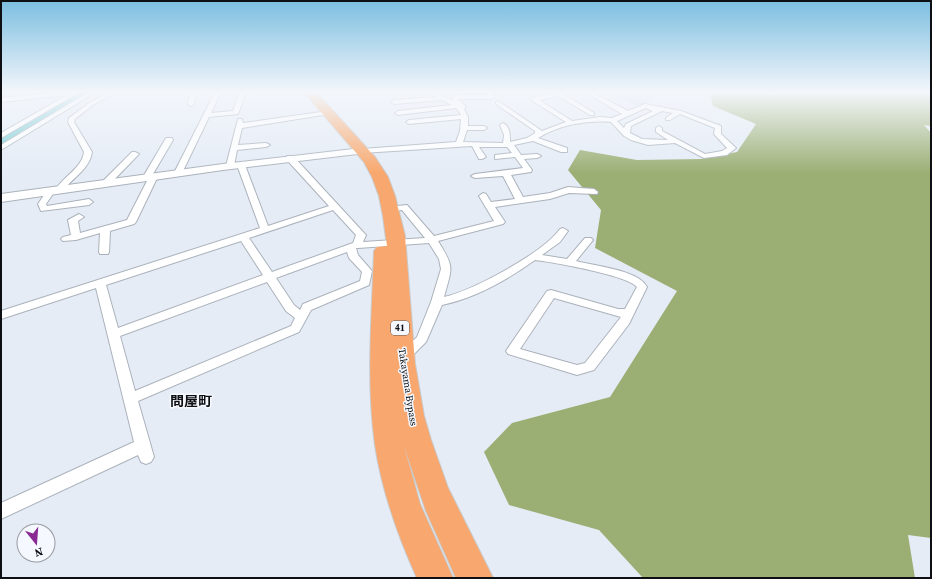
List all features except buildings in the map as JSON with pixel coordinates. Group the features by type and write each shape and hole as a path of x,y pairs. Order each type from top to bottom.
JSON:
{"highway":[{"name":"Takayama Bypass","path":"326,119 376,168 382,180 390,209 390,244 382,360 387,429 395,471 409,515 435,578"},
{"name":"Takayama Bypass","path":"332,119 358,151 377,193 390,244 402,358 414,428 424,465 439,507 474,578"}],"street":[{"path":"1,136 30,119"},
{"path":"1,148 49,119"},
{"path":"72,119 71,122 88,152 88,157 84,164 42,204 44,208 89,202"},
{"path":"178,173 204,119"},
{"path":"241,119 234,148 235,165 265,230"},
{"path":"239,126 287,119"},
{"path":"409,122 442,119"},
{"path":"459,144 463,135 464,119"},
{"path":"522,119 538,130 539,134"},
{"path":"566,119 569,121 569,123"},
{"path":"1,198 150,176 290,158 358,151 459,144 508,144 522,142 539,134 584,119"},
{"path":"626,135 628,126 642,119"},
{"path":"659,128 659,132 679,141 704,156 724,153 732,148 717,134 719,127 700,119"},
{"path":"613,120 626,135 650,143 679,141"},
{"path":"476,176 528,170 508,144 508,135 503,125"},
{"path":"464,128 484,128"},
{"path":"532,138 564,150"},
{"path":"66,239 131,222 150,176 169,140"},
{"path":"234,148 266,144"},
{"path":"474,144 482,157"},
{"path":"107,182 135,154"},
{"path":"498,157 537,156"},
{"path":"130,399 296,329 307,307 365,283 367,271 353,256 354,246 361,235 290,158"},
{"path":"506,173 513,187 520,196 520,200"},
{"path":"489,205 550,196 568,190 594,192"},
{"path":"113,334 354,246 432,240 500,222 483,196"},
{"path":"1,315 335,207"},
{"path":"390,209 404,207 432,240 444,259 446,269 437,302 422,339 402,358"},
{"path":"76,237 73,220 79,217"},
{"path":"104,252 105,229"},
{"path":"437,302 457,298 511,272 557,240 563,231"},
{"path":"243,237 290,308 302,317"},
{"path":"569,263 588,240"},
{"path":"534,257 554,259 629,277 640,283 642,287 629,313 625,321 589,367 577,370 512,351 551,294 618,313 629,313"},
{"path":"1,511 144,451 100,283"}],"green space":[{"path":"744,119 931,119 931,126 924,125 931,133 931,538 908,535 915,578 643,578 599,530 509,505 484,452 512,423 610,397 677,291 595,248 601,210 568,170 580,150 637,160 701,159 737,152 756,124"}],"waterway":[{"path":"1,142 40,119"}],"district":[{"name":"問屋町","path":"191,401"}]}
